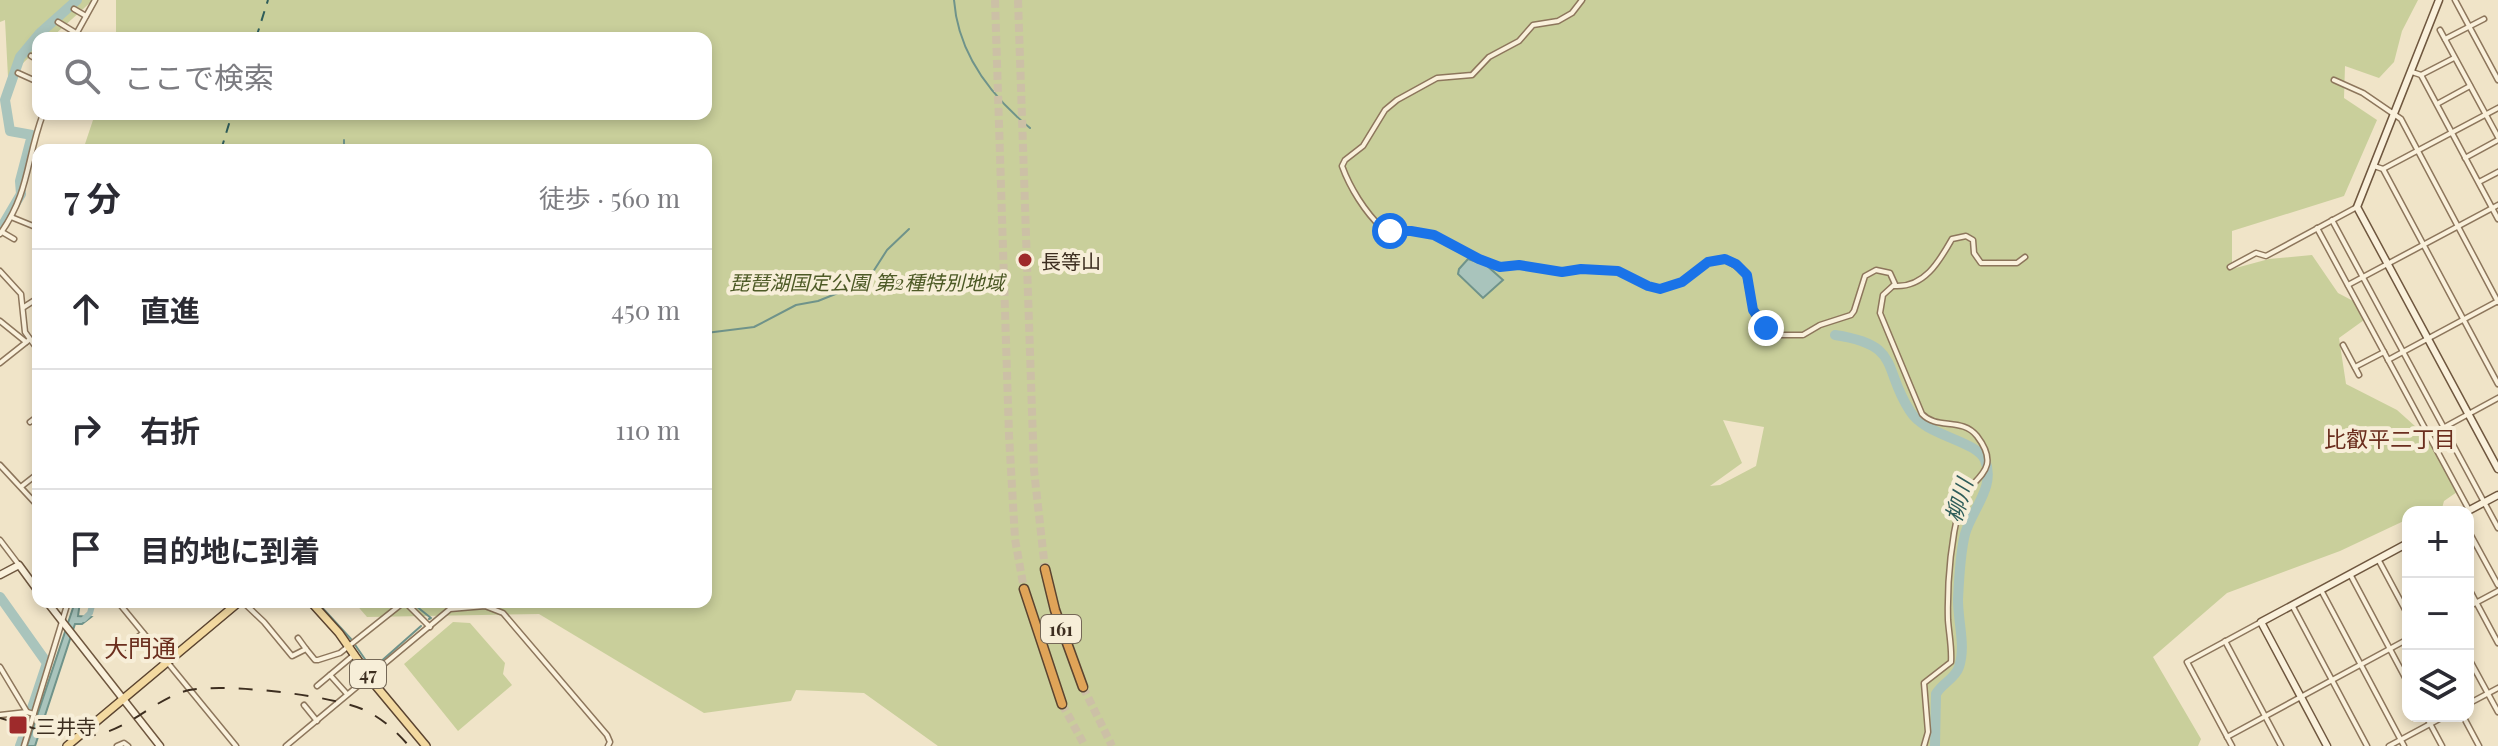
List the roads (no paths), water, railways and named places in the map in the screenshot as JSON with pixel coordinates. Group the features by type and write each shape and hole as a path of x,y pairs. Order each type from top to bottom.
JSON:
{"highway":[{"name":"161","path":"1045,569 1068,652 1083,687"},
{"name":"161","path":"1024,589 1062,704"}],"main road":[{"path":"67,746 234,608"},
{"name":"47","path":"317,608 352,643 355,654 370,677 426,746"}],"street":[{"path":"77,32 95,0"},
{"path":"1582,0 1572,13 1558,21 1533,25 1519,41 1489,57 1472,75 1446,76 1428,81 1385,110 1363,146 1342,166 1377,223 1390,231 1434,235 1500,267 1519,265 1562,272 1581,269 1618,271 1660,289 1682,282 1708,262 1725,259 1745,272 1754,314 1777,336 1803,335 1820,325 1851,315 1862,280 1872,271 1888,271 1894,286"},
{"path":"2230,267 2256,253 2266,256 2357,207 2439,0"},
{"path":"2455,0 2498,80"},
{"path":"74,9 86,16"},
{"path":"2445,39 2484,19"},
{"path":"58,22 71,32"},
{"path":"2440,30 2498,139 2465,158"},
{"path":"2421,75 2455,57"},
{"path":"2412,72 2421,75 2498,219"},
{"path":"18,73 32,79"},
{"path":"2334,80 2395,113 2498,302 2388,360"},
{"path":"2436,104 2470,86"},
{"path":"2383,169 2498,108"},
{"path":"33,144 41,120"},
{"path":"14,239 1,233 23,194 32,149"},
{"path":"2374,166 2383,169 2498,384"},
{"path":"2478,183 2498,172"},
{"path":"2348,285 2498,205"},
{"path":"2357,207 2498,469"},
{"path":"11,217 32,226"},
{"path":"2332,220 2498,528"},
{"path":"2317,228 2465,506"},
{"path":"1924,746 1928,732 1924,683 1951,662 1948,598 1952,542 1961,500 1982,477 1986,463 1984,449 1972,431 1961,425 1930,421 1922,414 1880,313 1883,295 1894,286 1907,287 1916,282 1938,263 1952,239 1966,236 1973,240 1974,253 1981,263 2017,263 2025,257"},
{"path":"0,271 21,294 28,341"},
{"path":"24,307 32,302"},
{"path":"0,321 32,344"},
{"path":"0,363 28,341"},
{"path":"2343,345 2359,375"},
{"path":"2355,367 2384,352"},
{"path":"2429,435 2498,398"},
{"path":"0,465 32,499"},
{"path":"22,487 32,478"},
{"path":"2474,508 2498,495"},
{"path":"0,540 32,581"},
{"path":"2474,542 2498,588 2476,603"},
{"path":"2232,746 2187,662 2402,547"},
{"path":"2378,559 2402,604"},
{"path":"0,575 19,565"},
{"path":"2350,574 2402,672"},
{"path":"2321,590 2404,746"},
{"path":"2474,599 2498,643"},
{"path":"2292,605 2367,746"},
{"path":"52,608 160,746"},
{"path":"24,746 67,608"},
{"path":"123,608 236,746"},
{"path":"248,608 292,656 306,649"},
{"path":"298,638 318,660 335,655 396,608"},
{"path":"410,608 430,627"},
{"path":"286,746 450,609 457,608"},
{"path":"490,608 503,613 607,735 608,746"},
{"path":"2261,622 2327,746"},
{"path":"119,652 143,633"},
{"path":"2225,641 2281,746"},
{"path":"2227,737 2402,642"},
{"path":"317,686 355,654"},
{"path":"0,667 27,712"},
{"path":"2474,668 2498,712"},
{"path":"330,675 348,695"},
{"path":"2474,701 2498,688"},
{"path":"304,705 317,721"},
{"path":"0,715 34,714"},
{"path":"2389,746 2434,722"},
{"path":"2466,722 2479,746"},
{"path":"2430,724 2442,746"},
{"path":"117,746 124,743 128,746"}],"water":[{"path":"1468,259 1486,265 1503,280 1483,298 1458,274"},
{"path":"73,608 79,608 78,616 91,617 82,624 75,624 35,746 27,746"}],"waterway":[{"path":"41,32 77,0"},
{"path":"954,0 962,38 978,72 1002,102 1030,128"},
{"path":"0,230 21,194 20,181 32,135 10,131 5,100 20,57 32,43"},
{"path":"712,332 754,327 796,305 818,301 843,291 871,275 887,250 909,229"},
{"name":"柳川","path":"1835,335 1856,339 1881,352 1901,396 1917,419 1972,447 1985,460 1988,470 1982,498 1963,542 1958,600 1961,659 1955,675 1936,694 1935,746"},
{"path":"0,597 47,663 32,708"},
{"path":"84,619 91,608"},
{"path":"323,608 351,639 369,665 378,664 421,626"},
{"path":"418,608 429,619"},
{"path":"20,746 24,735"}],"tunnel":[{"path":"995,0 1009,435 1015,539 1024,589"},
{"path":"1018,0 1034,470 1045,569"},
{"path":"1083,687 1112,746"},
{"path":"1062,704 1085,746"}],"railway":[{"path":"0,718 59,734 95,735 129,722 182,692 245,689 325,699 362,709 388,725 409,746"}],"place":[{"name":"長等山","path":"1025,260"},
{"name":"三井寺","path":"18,725"}],"district":[{"name":"比叡平二丁目","path":"2390,438"},
{"name":"大門通","path":"140,647"}],"park label":[{"name":"琵琶湖国定公園 第2種特別地域","path":"867,281"}]}
